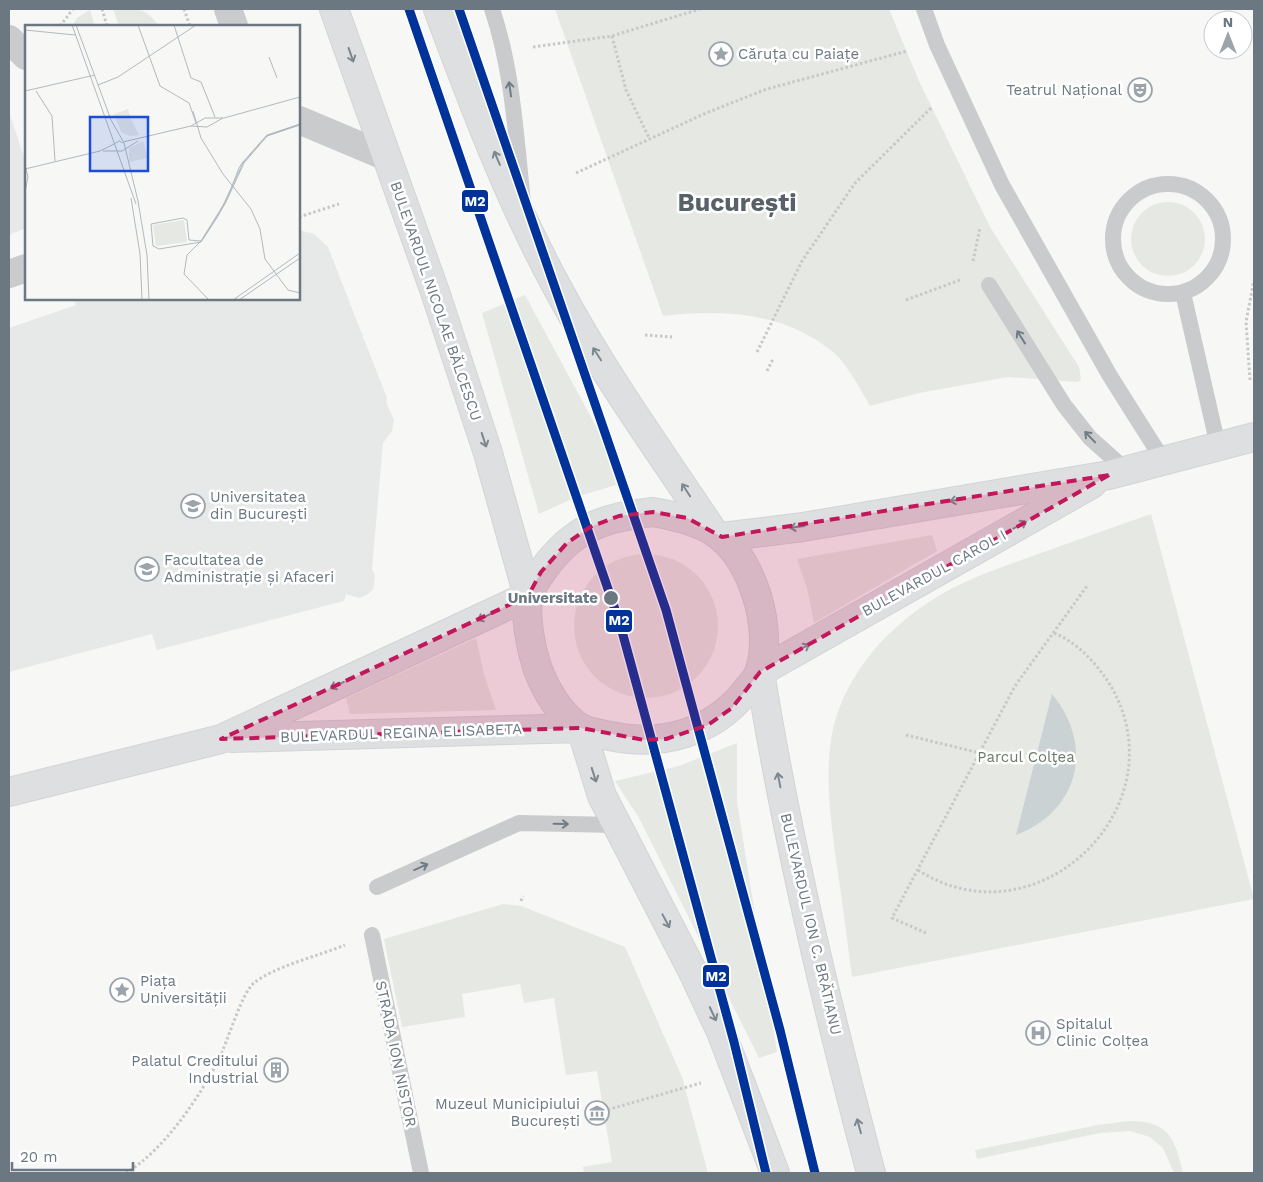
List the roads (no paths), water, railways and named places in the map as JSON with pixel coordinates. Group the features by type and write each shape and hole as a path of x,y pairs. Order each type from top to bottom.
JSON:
{"main road":[{"name":"BULEVARDUL NICOLAE BĂLCESCU","path":"334,9 435,292 488,453 528,596"},
{"path":"438,9 459,66 525,224 578,325 717,534 744,563 759,601 764,637 760,672 726,712 708,724 689,733 666,739 624,739 581,728"},
{"name":"BULEVARDUL CAROL I","path":"717,534 812,525 1117,472 1254,437"},
{"name":"BULEVARDUL CAROL I","path":"760,672 1117,472"},
{"path":"717,534 687,518 652,512 619,516 590,526 567,543 550,559 528,596 529,633 538,668 552,698 581,728 594,777 616,825 692,970 721,1032 776,1173"},
{"name":"BULEVARDUL REGINA ELISABETA","path":"9,792 221,739 528,596"},
{"name":"BULEVARDUL ION C. BRĂTIANU","path":"760,672 806,911 871,1173"},
{"name":"BULEVARDUL REGINA ELISABETA","path":"221,739 581,728"}],"street":[{"path":"228,9 234,25"},
{"path":"9,39 25,55"},
{"path":"300,120 386,157"},
{"path":"9,274 25,268"}],"lane":[{"path":"492,9 502,39 510,85 525,224"},
{"path":"924,9 937,45 1002,185 1110,376 1163,460"},
{"path":"1167,184 1184,186 1200,194 1213,206 1221,222 1224,240 1221,257 1212,273 1199,285 1183,293 1164,294 1146,290 1130,280 1118,265 1112,247 1113,228 1120,211 1132,196 1148,187 1167,184"},
{"path":"989,285 1064,405 1117,472"},
{"path":"1183,293 1218,446"},
{"path":"377,887 519,823 616,825"},
{"name":"STRADA ION NISTOR","path":"372,935 421,1173"}],"place":[{"name":"Căruța cu Paiațe","path":"721,54"},
{"name":"Teatrul Național","path":"1140,90"},
{"name":"Universitatea din București","path":"193,506"},
{"name":"Facultatea de Administrație și Afaceri","path":"147,569"},
{"name":"Universitate","path":"611,598"},
{"name":"Piața Universității","path":"122,990"},
{"name":"Spitalul Clinic Colțea","path":"1038,1033"},
{"name":"Palatul Creditului Industrial","path":"276,1070"},
{"name":"Muzeul Municipiului București","path":"597,1113"}],"district":[{"name":"București","path":"737,202"}],"park label":[{"name":"Parcul Colţea","path":"1026,757"}]}
